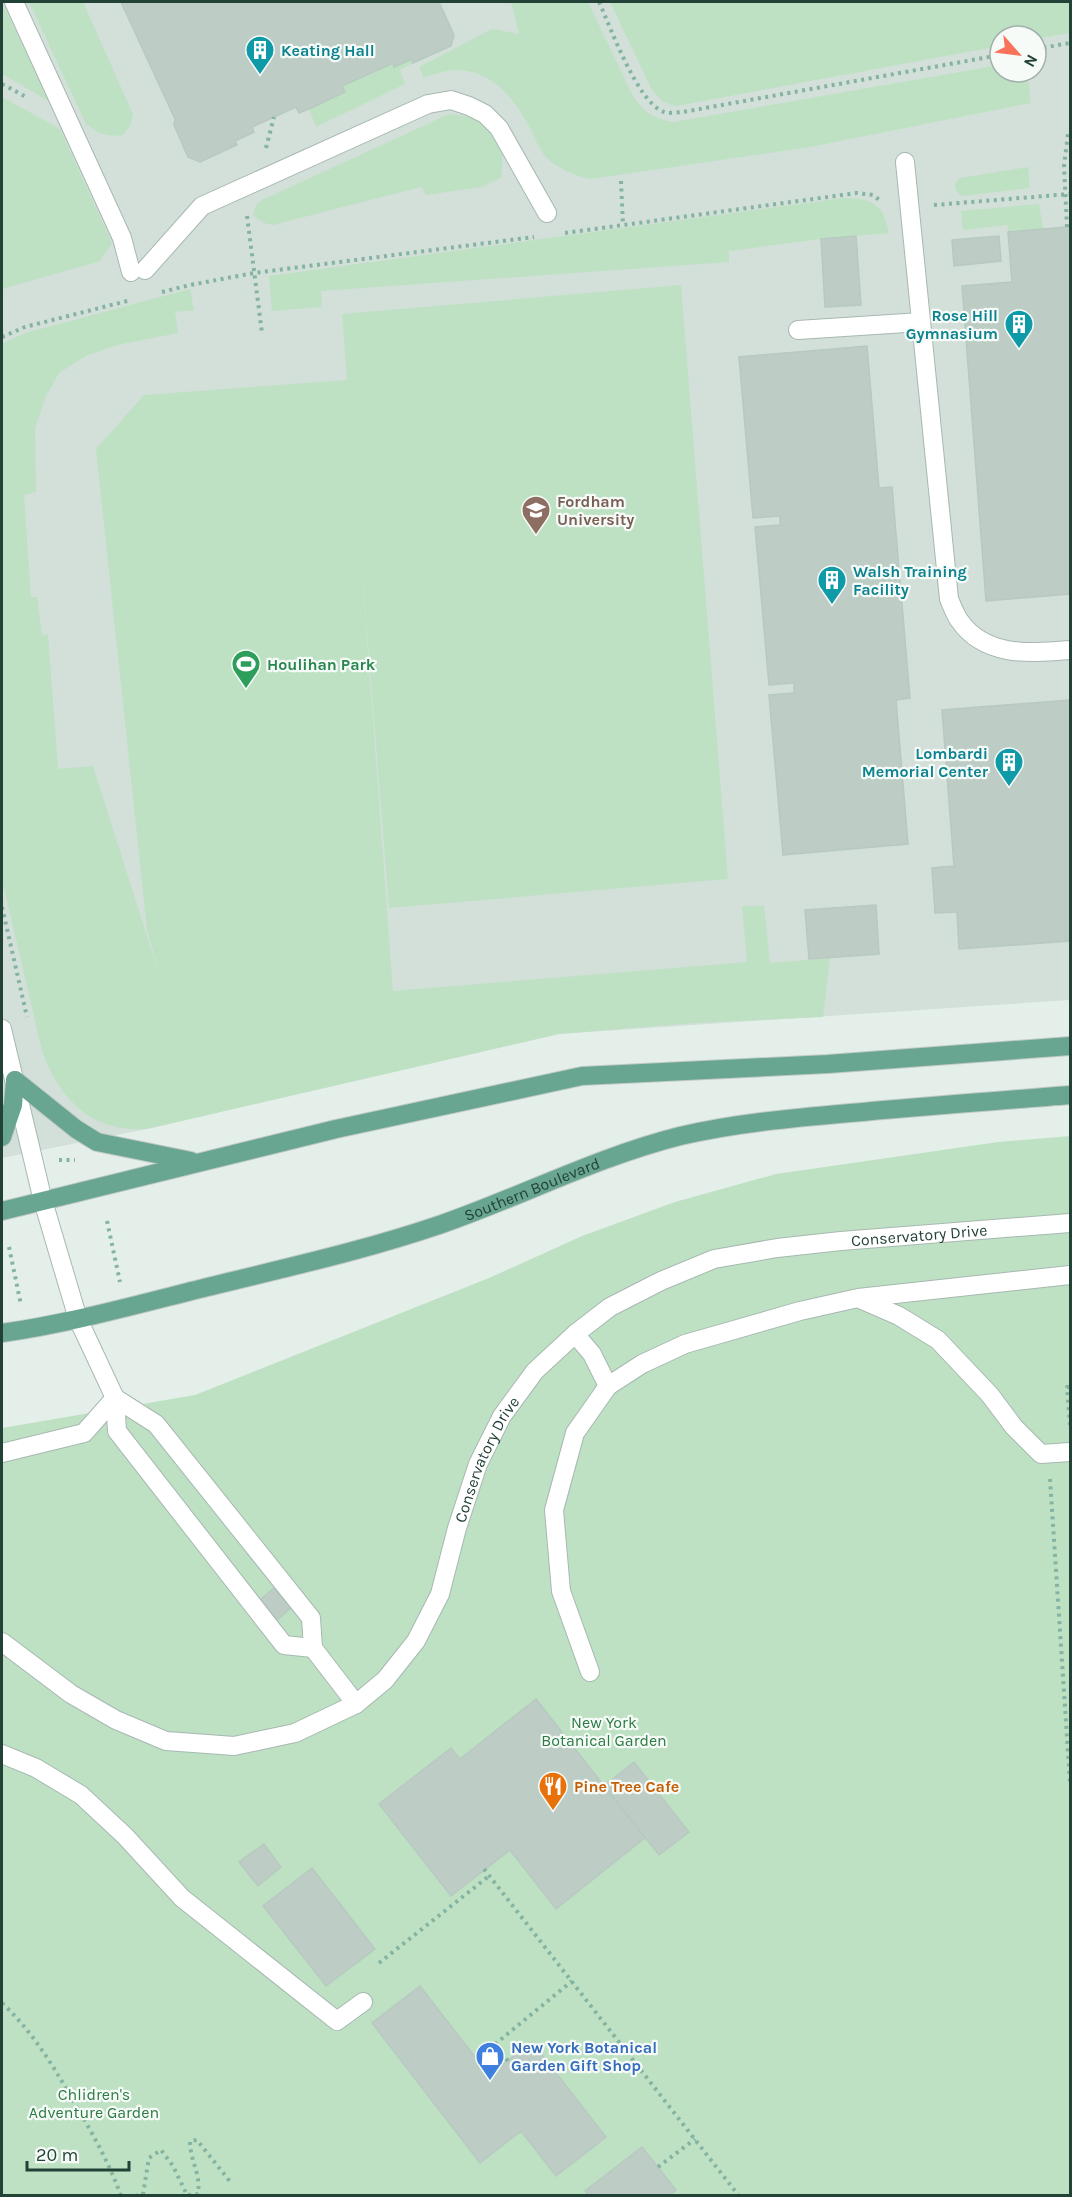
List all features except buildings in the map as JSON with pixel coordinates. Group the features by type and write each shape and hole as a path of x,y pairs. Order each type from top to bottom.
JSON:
{"main road":[{"path":"2,1211 336,1129 582,1076 828,1064 1071,1046"},
{"path":"2,1137 13,1105 15,1080"},
{"path":"15,1080 60,1118 97,1142 195,1162"},
{"name":"Southern Boulevard","path":"2,1333 78,1318 387,1242 446,1223 570,1172 680,1136 740,1124 803,1117 1071,1095"}],"lane":[{"path":"14,2 138,271 202,206 428,104 451,100 485,114 499,128 547,213"},
{"path":"905,162 949,599 959,620 978,640 1000,649 1028,653 1071,650"},
{"path":"798,330 921,321"},
{"path":"2,1029 43,1201 78,1318 115,1398 117,1431 284,1645 313,1648"},
{"name":"Conservatory Drive","path":"2,1642 71,1694 116,1720 166,1741 234,1746 295,1733 356,1704 385,1680 416,1641 440,1594 457,1528 478,1464 502,1416 535,1371 575,1334 610,1307 661,1281 714,1259 841,1241 1071,1223"},
{"path":"590,1672 561,1591 554,1510 575,1433 608,1386 642,1364 685,1344 800,1311 858,1298 1071,1275"},
{"path":"858,1298 899,1316 939,1340 990,1395 1014,1427 1041,1454 1071,1452"},
{"path":"575,1334 592,1354 608,1386"},
{"path":"2,1453 84,1433 115,1398"},
{"path":"115,1398 156,1424 311,1618 313,1648 356,1704"},
{"path":"2,1754 36,1768 81,1795 125,1836 182,1898 337,2021 363,2001"}],"path":[{"path":"599,2 636,83 648,101 665,112 683,112 988,57"},
{"path":"1048,47 1071,43"},
{"path":"262,333 246,217 274,117"},
{"path":"1067,227 1068,194 1064,166 1068,134"},
{"path":"621,181 623,225"},
{"path":"554,234 857,193 873,195 884,202 888,210"},
{"path":"909,208 1068,194"},
{"path":"157,293 254,273 542,236"},
{"path":"2,337 25,327 135,299"},
{"path":"2,906 2,915 30,1027"},
{"path":"58,1161 78,1160"},
{"path":"107,1221 121,1291"},
{"path":"9,1247 22,1308"},
{"path":"1071,1387 1067,1387 1071,1432"},
{"path":"1048,1453 1071,1783"},
{"path":"484,1869 738,2196"},
{"path":"380,1963 489,1876"},
{"path":"507,2061 494,2045 572,1982"},
{"path":"2,2003 19,2019 50,2061 108,2161 121,2196"},
{"path":"658,2167 695,2139"},
{"path":"135,2196 143,2194 149,2158 161,2150 173,2166 188,2195 198,2194 200,2180 190,2152 190,2141 197,2140 232,2184"}],"shaded area":[{"name":"Fordham University","path":"2,2 1070,2 1070,1000 559,1034 147,1129 2,1158"}],"green space":[{"path":"2,2 49,101 2,74"},
{"path":"29,2 83,2 133,114 130,126 123,135 103,134 86,124"},
{"path":"511,2 588,2 634,98 650,114 673,122 988,67 988,84 1029,84 1031,103 810,147 591,179 564,170 546,157 519,109 498,85 472,72 457,70 441,72 424,78 419,67 492,29 519,34"},
{"path":"610,2 1070,2 1070,33 1048,37 1048,24 988,24 988,48 676,106 663,102 652,90"},
{"path":"412,59 413,63 400,70 405,84 316,127 309,109 345,92 342,86 393,63 395,67"},
{"path":"2,97 60,129 112,243 100,261 2,289"},
{"path":"449,114 477,119 494,131 502,150 501,178 481,187 426,195 421,187 273,225 264,223 253,216 256,205 262,200"},
{"path":"1028,167 1030,188 962,196 956,191 955,184 960,178"},
{"path":"844,198 862,199 875,205 884,215 889,233 729,251 729,262 321,291 322,307 272,311 269,276"},
{"path":"1039,204 1043,229 1008,232 1008,225 963,230 961,211"},
{"path":"681,285 728,879 389,908 360,544 393,991 747,962 742,906 764,906 770,963 830,958 823,1017 695,1023 559,1034 147,1129 127,1129 110,1125 94,1119 81,1110 58,1084 42,1051 2,879 2,344 25,333 190,289 194,310 175,312 178,333 117,345 86,356 59,373 46,396 35,428 36,492 24,495 31,597 37,597 42,635 48,634 58,769 93,766 161,980 147,930 96,449 144,395 347,380 342,314"},
{"name":"New York Botanical Garden","path":"1070,1136 1070,2195 2,2195 2,1428 195,1395 489,1278 582,1236 675,1202 776,1174 998,1142"}],"place":[{"name":"Keating Hall","path":"260,76"},
{"name":"Rose Hill Gymnasium","path":"1019,350"},
{"name":"Fordham University","path":"536,536"},
{"name":"Walsh Training Facility","path":"832,606"},
{"name":"Houlihan Park","path":"246,690"},
{"name":"Lombardi Memorial Center","path":"1009,788"},
{"name":"Pine Tree Cafe","path":"553,1812"},
{"name":"New York Botanical Garden Gift Shop","path":"490,2082"}],"park label":[{"name":"Chlidren's Adventure Garden","path":"94,2103"}]}
